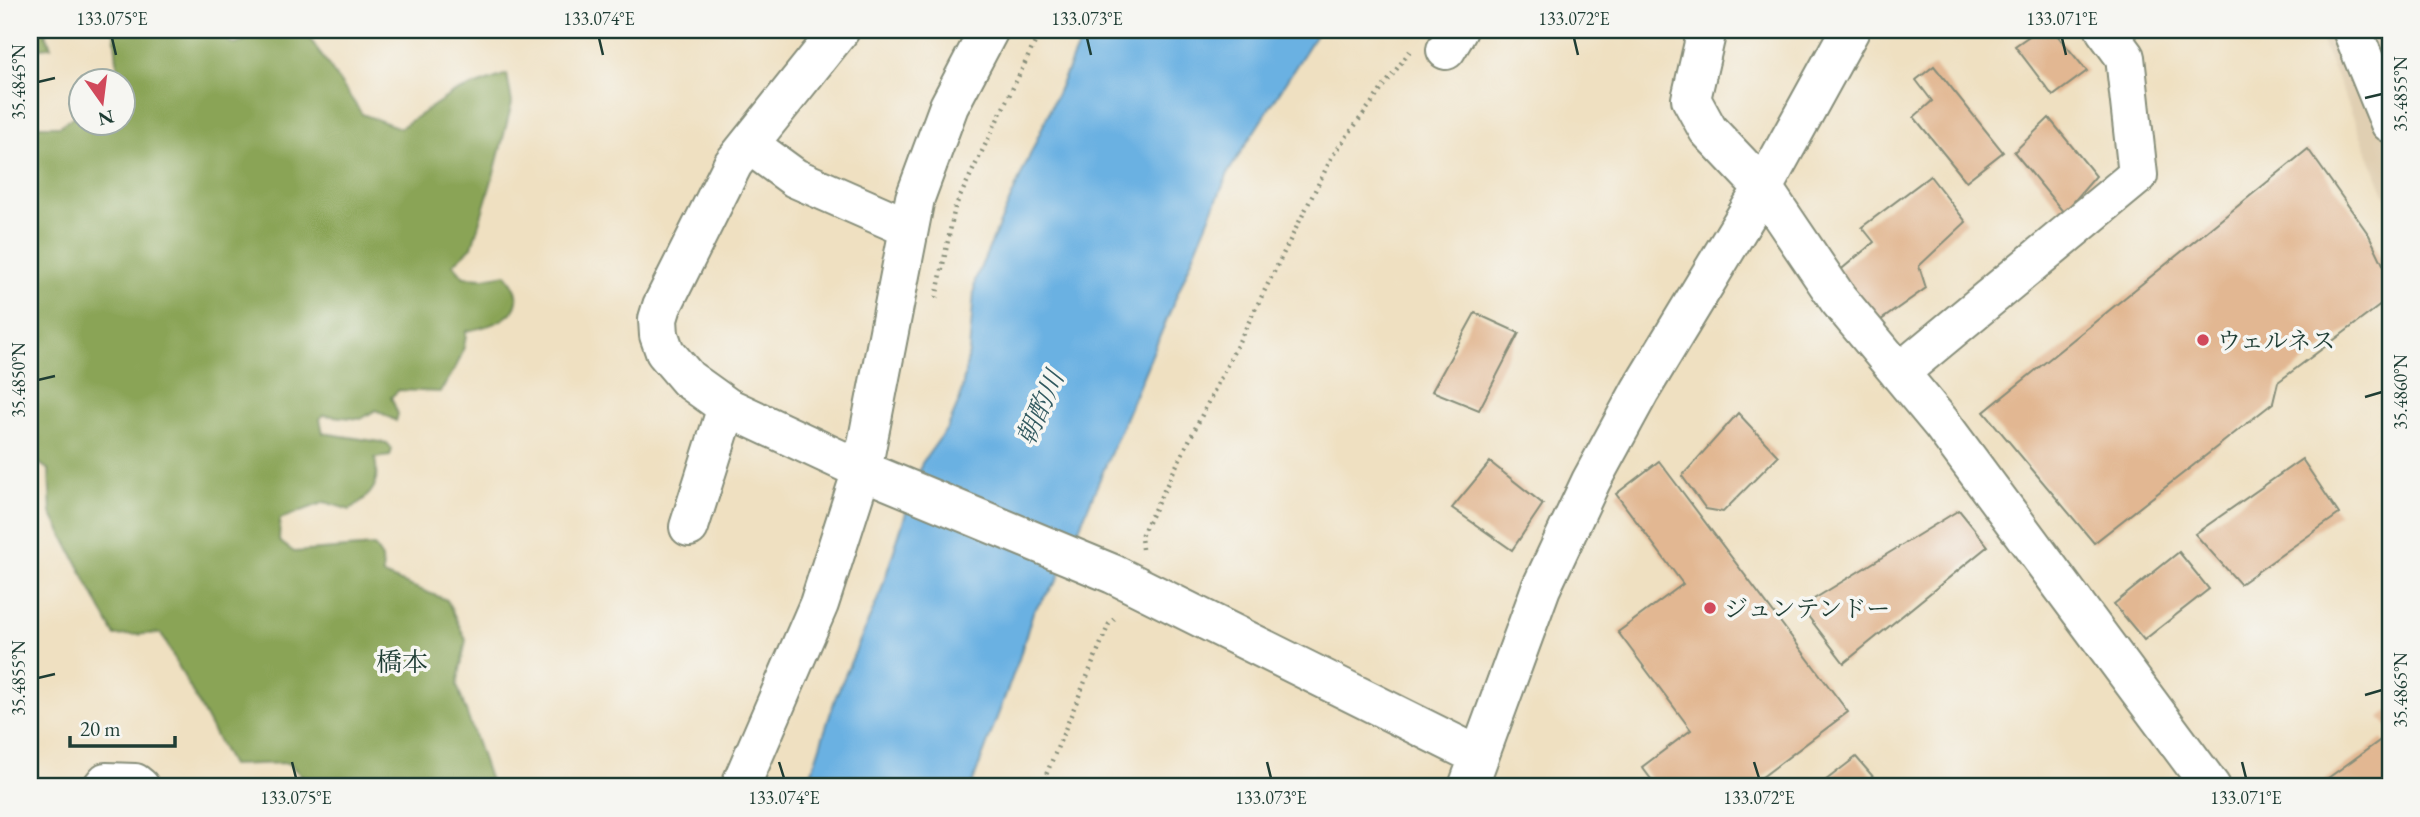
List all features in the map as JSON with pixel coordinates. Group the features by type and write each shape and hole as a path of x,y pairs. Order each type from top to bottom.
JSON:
{"street":[{"path":"840,30 733,164 662,306 658,319 659,335 666,352 688,379 727,407 873,475 1129,582 1472,779 1541,588 1591,481 1640,391 1763,188 1850,30"},
{"path":"740,787 873,475 915,198 949,106 989,30"},
{"path":"1707,30 1691,99 1708,130 1763,188 1838,299 1941,423 2211,787"},
{"path":"1899,373 2138,175 2125,57 2105,30"},
{"path":"2351,30 2390,123"},
{"path":"750,145 795,178 909,228"},
{"path":"689,527 727,407"},
{"path":"102,787 106,782 135,783 140,787"}],"path":[{"path":"936,301 956,207 1041,30"},
{"path":"1041,787 1129,582 1141,536 1333,155 1440,40"}],"shaded area":[{"path":"2317,30 2390,30 2390,206"}],"green space":[{"path":"30,30 44,30 51,47 30,49"},
{"path":"114,30 208,30 235,45 268,30 304,30 362,114 400,128 453,93 507,74 512,103 495,170 472,247 453,264 464,277 484,278 506,274 514,286 517,303 507,316 499,321 466,331 461,355 440,392 399,390 391,397 398,414 396,421 376,410 361,419 323,415 320,419 323,433 387,443 392,449 390,456 375,458 376,482 370,493 358,504 350,510 325,502 280,519 279,541 294,552 374,546 382,558 383,575 447,600 466,640 457,685 492,787 314,787 288,763 231,765 161,633 115,636 51,513 49,470 30,457 30,126 60,126 66,122 66,136 136,136 136,66 118,66"}],"water":[{"name":"朝酌川","path":"1085,30 1319,30 1229,171 1057,581 1033,612 1019,659 971,787 807,787 836,696 880,594 922,463 948,427 960,399 969,352 975,280"}],"building":[{"path":"2038,30 2053,30 2087,71 2053,96 2015,46"},
{"path":"2380,30 2390,30 2390,52"},
{"path":"1934,66 2003,152 1966,181 1914,117 1932,101 1916,80"},
{"path":"2049,118 2096,176 2064,213 2014,152"},
{"name":"ウェルネス","path":"2308,149 2369,235 2390,279 2390,298 2278,382 2273,403 2094,543 1984,412"},
{"path":"1930,176 1966,222 1919,266 1926,288 1874,325 1837,273 1874,242 1862,227"},
{"path":"1475,313 1519,333 1479,410 1432,391"},
{"path":"1738,413 1778,456 1723,512 1706,509 1682,476"},
{"path":"2302,459 2339,514 2240,584 2195,534"},
{"name":"ジュンテンドー","path":"1659,461 1848,712 1749,787 1657,787 1642,767 1691,730 1618,632 1683,584 1616,494"},
{"path":"1490,462 1543,504 1512,550 1452,508"},
{"path":"1959,510 1988,546 1844,663 1801,607"},
{"path":"2179,552 2209,589 2144,640 2114,604"},
{"path":"2390,710 2390,730 2380,717"},
{"path":"2382,739 2390,750 2390,787 2328,787 2324,781"},
{"path":"1856,757 1882,787 1817,787"}],"place":[{"name":"ウェルネス","path":"2203,340"},
{"name":"ジュンテンドー","path":"1710,608"}],"district":[{"name":"橋本","path":"402,662"}]}
